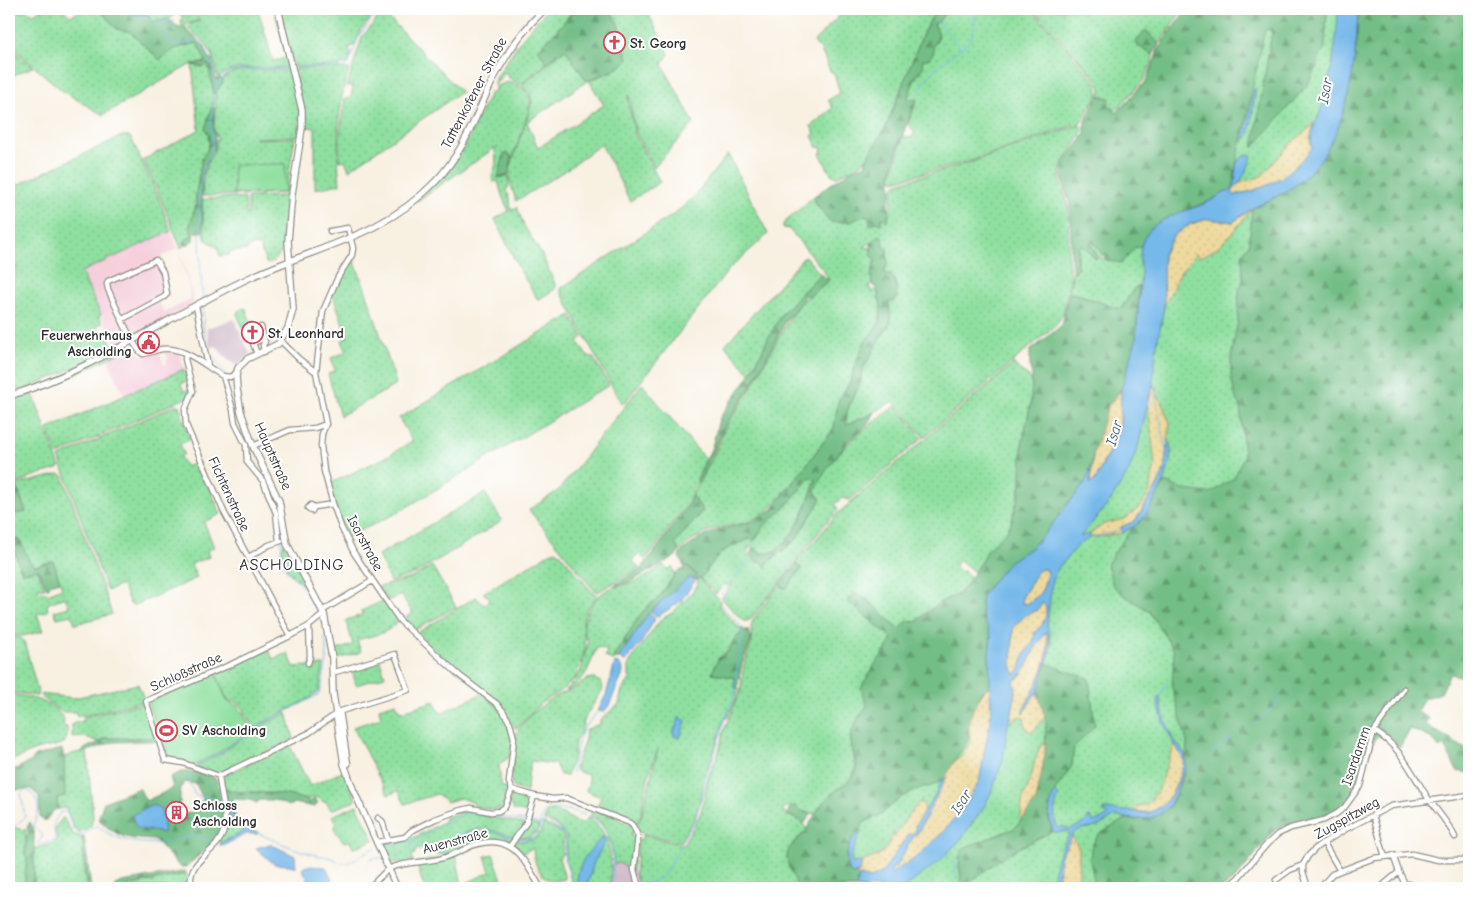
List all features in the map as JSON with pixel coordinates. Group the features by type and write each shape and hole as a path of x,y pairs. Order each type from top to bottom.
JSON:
{"main road":[{"path":"236,376 244,361 264,352 281,341 290,322 293,309 288,250 295,169 302,128 302,110 278,9"},
{"name":"Tattenkofener Straße","path":"9,396 66,375 250,278 384,223 410,204 435,182 448,167 471,131 489,88 506,56 530,23 546,9"},
{"name":"Hauptstraße","path":"236,376 241,412 253,446 252,458 279,501 282,540 321,615 329,637 337,713 346,771 397,888"}],"street":[{"path":"253,446 290,430 315,428 326,424 316,372 323,310 338,277 352,255 353,248 348,228 330,231"},
{"path":"123,319 167,294 163,272 156,260 108,281 107,284 132,340 137,349 143,354 164,349 177,350 226,377 236,376"},
{"path":"198,304 208,366"},
{"path":"261,327 264,352"},
{"path":"257,354 253,343 263,338"},
{"path":"281,341 316,372"},
{"name":"Fichtenstraße","path":"186,354 184,359 193,391 192,398 185,410 186,425 224,512 290,636"},
{"path":"226,377 235,423 263,480 276,513 282,540 268,545 248,557"},
{"name":"Isarstraße","path":"326,424 322,434 321,446 324,471 333,504 347,540 400,622 459,675 497,704 503,711 513,731 509,782 512,789"},
{"path":"315,428 322,434"},
{"path":"314,507 333,504"},
{"name":"Schloßstraße","path":"219,776 183,763 164,760 146,701 232,664 309,626 321,615 372,581"},
{"path":"308,663 310,656 309,626"},
{"path":"191,888 192,870 200,859 217,843 225,824 219,776 303,736 337,713 408,690 395,654 332,673"},
{"name":"Isardamm","path":"1226,888 1238,878 1278,834 1290,828 1324,820 1344,808 1360,786 1374,731 1404,689"},
{"path":"337,713 348,764"},
{"path":"1374,731 1385,737 1405,760 1429,800 1442,815 1455,837"},
{"path":"377,842 405,837 411,831 458,810 471,808 491,812 499,811 505,807 512,789 534,796 552,799 566,798 626,820 634,826 638,836 634,870 638,887"},
{"name":"Zugspitzweg","path":"1276,880 1290,870 1303,865 1313,850 1346,829 1391,806 1469,795"},
{"path":"534,796 526,822 510,846 525,861 541,888"},
{"path":"1373,814 1385,857"},
{"path":"378,818 382,822 388,840"},
{"name":"Auenstraße","path":"388,869 399,865 446,858 484,843 501,842 510,846"},
{"path":"1324,843 1340,871"},
{"path":"1320,888 1332,874 1374,858 1412,854 1438,860 1469,860"},
{"path":"1393,855 1406,886 1409,884 1416,888"},
{"path":"1303,865 1304,881 1308,888"},
{"path":"369,888 388,869"},
{"path":"1380,888 1399,872"}],"shaded area":[{"path":"171,231 189,279 194,304 116,346 81,272","holes":["177,249 187,279 191,299 164,313 159,302 170,296 159,258"]},
{"path":"234,319 250,354 237,366 228,360 216,346 210,348 207,328"},
{"path":"132,348 143,356 159,352 164,365 167,364 166,361 169,359 165,352 179,354 184,369 124,395 107,359"},
{"path":"619,863 636,873 642,888 610,888 612,873 610,864"}],"green space":[{"path":"9,9 13,15 23,9 34,14 41,9 63,9 70,16 81,9 99,9 117,29 130,32 139,41 174,49 197,43 206,62 192,64 103,115 64,92 9,45"},
{"path":"99,9 132,9 133,14 136,15 148,14 151,21 168,20 179,28 182,26 206,47 209,58 212,59 216,80 221,78 223,80 215,95 208,64 204,67 192,65 206,62 197,43 174,49 160,60 130,32 117,29"},
{"path":"132,9 258,9 273,61 287,58 275,9 290,65 289,67 236,69 228,71 218,79 213,56 206,44 188,27 199,20 185,25 187,30 182,26 181,21 183,17 176,12 170,19 159,22 150,21 148,14 133,14"},
{"path":"279,9 378,9 361,30 355,45 349,48 351,55 348,63 340,66 294,67 296,64 294,65 290,53 293,52 290,51 284,28 286,27 284,26"},
{"path":"548,9 578,9 572,12 555,33 538,49 547,63 520,85 508,77 506,72 495,85 493,84 518,44"},
{"path":"578,9 613,9 612,13 619,27 619,37 609,39 608,46 613,49 621,46 625,48 628,61 616,69 587,81 565,49 547,63 538,49 555,33 572,12"},
{"path":"613,9 646,9 669,54 662,64 694,123 654,167 635,131 629,95 628,100 635,135 660,182 630,201 601,144 569,168 516,201 510,181 510,169 532,101 530,93 522,85 565,49 587,81 527,122 538,148 604,105 589,81 616,69 628,58 617,22 611,13"},
{"path":"846,9 937,9 924,31 886,127 869,156 861,164 836,177 830,173 820,153 822,151 821,147 818,148 812,136 815,134 811,126 833,108 828,100 840,93 834,73 830,71 820,48 817,47 814,41"},
{"path":"937,9 948,9 939,21 934,24 939,34 933,47 934,52 929,59 922,61 924,66 916,76 908,97 910,100 917,100 894,161 887,222 883,218 881,219 881,224 877,222 870,225 869,217 866,215 849,222 830,222 816,204 814,196 850,171 866,164 865,161 886,127 924,31"},
{"path":"948,9 1031,9 1097,83 1098,95 1080,123 977,159 894,181 891,177 903,136 911,138 915,132 908,124 917,100 910,100 908,97 916,76 920,73 922,61 939,37 934,24 939,21"},
{"path":"1033,9 1183,9 1159,44 1146,30 1136,42 1138,46 1153,55 1152,63 1143,81 1114,112 1108,106 1105,96 1099,96 1101,89 1098,81"},
{"path":"1187,9 1327,9 1325,47 1308,84 1253,148 1272,31 1265,29 1233,187 1210,201 1175,214 1154,226 1146,235 1141,246 1134,248 1120,263 1107,260 1093,242 1091,244 1097,255 1096,259 1081,245 1076,265 1079,267 1073,272 1071,261 1071,208 1062,178 1064,162 1081,140 1085,132 1085,120 1099,96 1110,98 1108,106 1112,107 1116,113 1146,81 1163,41"},
{"path":"1189,9 1469,9 1412,679 1324,819 1284,824 1269,828 1221,888 640,888 635,875 638,839 643,839 643,835 684,845 701,812 708,780 719,751 723,733 740,692 744,665 752,642 751,627 753,620 780,584 783,588 786,588 802,569 796,564 837,514 1013,364 1032,380 1031,402 1022,445 1021,484 1011,523 1006,533 1125,303 1119,309 1090,300 1088,297 1069,293 1081,245 1096,255 1091,244 1093,242 1103,255 1100,257 1101,259 1105,258 1106,260 1128,256 1132,249 1138,92 1150,76 1158,49","holes":["994,545 967,592 892,637 847,601 851,596 881,612 899,631 910,621 916,621 929,610 962,590 971,577 964,571 961,572 955,565 960,560 974,572 989,549","886,649 886,656 866,702 862,695","860,715 859,770 852,778 856,768 850,737","851,779 806,829 804,825 782,809 796,806 801,811 815,814 827,798","803,834 794,878 787,859 794,842"]},
{"path":"1358,9 1469,9 1469,678 1450,674 1441,693 1423,699 1417,712 1429,718 1425,724 1469,751 1469,773 1457,771 1444,745 1439,748 1433,739 1410,729 1400,747 1377,735 1363,769 1359,785 1343,807 1324,819 1283,826 1275,830 1236,878 1222,888 1090,888 1093,884 1090,862 1091,848 1098,835 1125,819 1152,818 1171,805 1185,771 1187,742 1172,688 1174,651 1149,611 1113,586 1107,564 1132,528 1143,519 1165,482 1184,490 1210,493 1234,478 1244,456 1240,404 1236,399 1231,378 1231,357 1238,320 1239,290 1243,281 1242,255 1249,243 1252,209 1285,192 1314,168 1347,101 1357,42"},
{"path":"382,13 461,92 349,170 345,160 340,161 339,153 340,130 345,99 351,98 353,86 347,86 362,37"},
{"path":"1146,30 1159,44 1153,55 1138,46 1136,42"},
{"path":"9,48 33,67 9,77"},
{"path":"205,64 208,64 213,92 208,131 209,143 200,170 196,204 190,226 192,236 185,241 185,245 181,248 143,160 199,130 192,65 203,67"},
{"path":"295,69 349,69 338,126 340,184 315,189 315,128 304,125"},
{"path":"245,70 292,71 300,109 298,136 254,138 295,138 287,193 203,196 204,174 214,152 216,140 218,140 214,129 216,90 227,75 232,72"},
{"path":"507,82 520,87 530,97 527,118 512,159 510,154 501,178 508,175 509,187 506,189 510,199 511,210 517,207 524,226 541,253 555,284 555,289 538,300 519,269 495,219 509,211 498,181 493,182 492,178 496,164 495,148 417,201 450,169 463,150 490,93 495,91 495,87"},
{"path":"212,107 214,108 214,149 204,167 201,180 203,232 197,232 194,235 193,241 185,245 185,241 192,236 190,226 196,204 202,157 208,150 209,143 209,135 205,129"},
{"path":"1080,125 1083,129 1060,170 1060,180 1069,208 1068,261 1071,276 1063,314 1056,325 924,437 893,401 845,426 847,412 860,385 864,367 889,326 889,302 895,296 897,290 891,275 885,273 884,243 882,239 874,240 864,247 870,248 875,261 871,276 872,284 869,286 871,291 877,290 881,306 880,322 865,342 850,382 838,402 834,428 817,453 767,511 747,522 718,528 706,533 680,551 675,544 703,510 692,496 718,448 724,430 752,387 799,304 829,280 824,271 789,229 783,228 783,224 814,196 816,204 849,222 866,215 880,219 888,218 893,189 898,183 975,161"},
{"path":"122,136 131,138 156,192 171,231 81,272 101,315 99,316 102,323 96,326 101,335 107,333 113,347 93,360 23,390 9,391 9,302 16,270 16,256 9,212 9,189"},
{"path":"508,153 512,159 508,175 498,178 504,154"},
{"path":"728,154 768,234 730,268 624,403 621,403 561,292 561,288 674,214 691,200"},
{"path":"285,164 285,193 234,194 233,165"},
{"path":"289,196 285,247 271,263 266,263 259,245 250,246 247,250 229,252 229,255 220,256 217,247 205,239 202,200 209,198 245,198 246,215 248,214 248,197"},
{"path":"877,236 882,236 884,247 887,249 888,263 884,270 894,280 897,298 895,301 889,302 891,320 889,326 864,367 860,385 847,412 846,425 874,413 872,417 867,425 848,442 834,459 815,491 816,495 821,499 795,541 767,563 766,567 761,562 756,561 750,553 754,547 760,553 770,554 787,540 802,518 816,480 810,477 787,505 757,535 754,541 751,538 725,550 700,578 679,558 681,552 700,538 719,530 752,522 773,509 834,428 838,402 850,382 865,342 880,322 881,306 877,290 872,284 871,276 875,261 871,254 871,244"},
{"path":"805,256 820,274 783,312 750,374 725,345"},
{"path":"354,260 396,383 394,386 340,416 328,374 335,371 331,358 346,352 342,340 348,337 332,293 349,263"},
{"path":"820,274 829,280 810,296 806,295 785,322 752,385 723,429 716,448 698,483 697,479 712,447 719,419 753,370 783,312"},
{"path":"1139,286 1136,340 1121,390 1108,406 1086,482 1059,511 1061,515 1032,547 1009,562 987,589 987,626 991,636 989,654 990,684 981,695 969,722 968,740 946,778 932,786 923,787 902,797 880,815 863,823 861,831 858,832 849,848 846,858 849,869 853,874 858,873 859,877 856,888 797,888 788,863 787,854 794,843 806,831 827,798 846,783 856,772 851,735 855,724 867,706 861,688 892,638 847,601 854,593 861,596 878,609 899,630 907,621 914,622 919,620 940,602 959,594 989,548 1006,532 1019,498 1022,445 1031,402 1032,376 1030,351 1062,325 1069,293 1078,294 1119,309 1122,308 1134,288"},
{"path":"244,308 250,321 258,325 261,332 262,338 253,342 247,337 237,314 238,311"},
{"path":"571,315 583,337 578,342 587,356 593,357 609,385 397,513 347,537 329,484 386,457 412,441 399,418"},
{"path":"125,346 127,349 36,392 37,390"},
{"path":"184,369 188,381 181,384 184,391 191,389 188,397 57,455 48,429"},
{"path":"642,384 706,460 688,504 645,560 639,554 632,560 639,568 598,592 594,590 529,510 559,490"},
{"path":"33,394 60,468 9,485 9,402"},
{"path":"179,405 190,440 180,444 184,454 180,457 186,467 198,462 221,514 204,522 214,547 207,551 209,557 191,564 197,578 133,606 130,604 122,585 107,591 59,457"},
{"path":"895,406 922,438 850,500 842,498 835,504 838,510 751,619 743,621 722,599 731,584 724,585 716,594 700,578 722,552 752,538 755,540 760,531 797,493 810,476 816,480 799,523 785,543 777,550 767,553 760,552 750,546 747,552 755,562 761,562 766,566 767,563 795,541 821,499 815,491 830,465 849,443"},
{"path":"60,474 63,476 112,614 75,624 72,615 57,618 54,611 69,607 65,597 47,604 48,611 37,614 43,631 23,636 14,635 15,631 9,631 9,515 26,512 16,485","holes":["19,539 31,564 36,566 53,561 62,588 47,594 46,592 37,591 39,588 45,588 37,569 22,573 11,542"]},
{"path":"16,485 26,512 9,515 9,486"},
{"path":"485,493 502,521 416,573 390,582 378,555"},
{"path":"692,496 703,510 675,544 680,551 676,556 630,582 613,586 642,568 688,506"},
{"path":"19,539 31,564 36,566 53,561 60,581 50,584 49,588 47,588 38,569 22,573 11,543"},
{"path":"284,543 308,583 304,585 288,571 282,555"},
{"path":"555,550 558,551 593,593 598,595 587,608 583,619 585,650 575,678 565,688 541,703 515,728 508,717 417,633 476,597 483,605 488,603 490,598 483,593"},
{"path":"682,562 696,575 697,581 694,578 649,613 618,659 613,660 640,615 658,599 677,572 685,569"},
{"path":"796,564 802,568 786,588 783,588 780,584"},
{"path":"663,565 668,570 672,566 675,574 658,599 648,606 613,660 605,657 607,650 597,647 582,678 578,683 566,690 574,682 581,670 588,641 584,627 585,619 592,604 609,589 632,583"},
{"path":"432,566 456,607 413,631 400,621 413,613 401,595 387,601 378,587 411,578"},
{"path":"698,577 720,601 719,606 741,630 742,633 735,639 728,651 718,659 712,673 735,678 737,688 739,687 735,701 727,718 724,719 705,776 699,806 694,819 680,842 641,833 635,827 641,818 658,749 648,777 640,818 633,824 622,817 595,810 601,797 586,791 589,781 588,775 576,771 575,768 585,739 586,730 600,725 600,720 619,704 622,690 631,678 629,677 629,663 661,619 672,613 697,586"},
{"path":"383,601 398,620 395,625 380,634 357,640 361,652 334,660 333,651 353,645 346,620 362,615 361,611"},
{"path":"743,628 745,631 748,629 751,641 742,664 737,688 734,687 735,678 712,673 718,659 728,651 735,638 742,633 741,630"},
{"path":"9,636 21,638 24,641 38,692 37,696 9,692"},
{"path":"269,650 273,659 288,653 294,667 324,665 319,691 309,699 253,728 243,708 235,701 228,701 216,674 261,651"},
{"path":"380,660 385,676 356,685 352,670"},
{"path":"1047,663 1089,678 1095,726 1074,747 1072,766 1055,791 1048,817 1053,831 1007,854 962,888 959,864 961,849 1015,828 1036,801 1045,755 1046,721 1038,694 1039,685"},
{"path":"215,672 227,701 239,708 251,729 231,744 194,766 168,758 147,702"},
{"path":"593,678 602,683 603,689 586,716 580,734 575,741 574,755 567,776 560,775 555,764 531,761 527,792 514,788 511,783 515,736 519,728 534,712 552,698"},
{"path":"138,684 144,699 143,701 77,717 76,712 61,712 40,694 74,698"},
{"path":"9,694 40,700 58,712 64,719 63,726 67,727 67,737 64,743 9,759"},
{"path":"481,694 502,713 507,720 512,736 510,757 499,764 501,786 509,789 503,808 492,810 475,806 472,802 460,798 447,802 437,794 405,804 398,791 388,795 353,727 381,718 379,708 396,703 400,712 434,701 440,713"},
{"path":"143,703 157,738 105,738 100,742 84,737 72,738 72,724 83,721 84,717"},
{"path":"287,713 294,739 219,774 198,768 197,766 223,752 253,730"},
{"path":"105,738 157,738 158,741 113,742 81,752"},
{"path":"289,744 310,786 344,771 356,799 355,801 331,810 327,802 319,798 312,797 307,800 288,795 240,792 221,788 221,778 223,776"},
{"path":"62,749 65,796 57,798 58,809 54,810 45,821 40,818 39,796 31,789 10,790 9,772 32,761 35,756"},
{"path":"87,751 93,817 91,826 80,832 75,830 66,808 58,809 57,798 64,757"},
{"path":"195,771 215,778 218,783 224,824 219,839 186,867 180,867 155,840 137,839 118,834 98,819 104,802 139,788 146,801 173,788 170,777 181,772","holes":["184,782 196,784 203,798 199,810 174,820 171,810 180,803 180,791"]},
{"path":"223,788 287,795 307,800 308,802 315,799 318,802 315,807 294,803 289,806 274,800 259,800 257,803 250,800 233,799 231,807 235,818 223,802"},
{"path":"513,792 530,797 528,813 513,810 513,806 508,805"},
{"path":"357,805 374,840 353,848 350,841 344,842 333,828 337,824 332,816"},
{"path":"793,806 811,814 804,824 798,819 787,815 789,809"},
{"path":"226,809 245,831 220,843 219,842"},
{"path":"469,809 470,813 525,824 514,837 485,828 466,832 467,834 491,831 513,839 510,843 498,841 458,850 455,844 457,850 446,855 437,854 433,849 415,850 415,854 412,855 413,861 389,863 382,843 394,842 396,844 415,837 445,821 444,818"},
{"path":"548,811 556,811 582,824 588,818 602,831 611,859 610,888 573,888 566,861 566,836 556,826 544,821"},
{"path":"594,811 612,816 631,825 634,832 631,833 632,836 636,836 632,871 619,863 614,864 611,843 605,829 590,815"},
{"path":"63,817 73,834 82,837 86,888 34,888 34,849 54,843 57,840 55,828"},
{"path":"30,822 34,831 34,888 24,888 27,857 25,855 26,836 29,834 27,827"},
{"path":"527,823 539,826 539,830 529,838 517,837"},
{"path":"543,823 561,832 564,836 562,854 559,858 565,879 557,881 545,877 535,862 533,848 520,854 513,846 517,840 527,840 538,835"},
{"path":"9,828 26,830 25,855 27,857 24,888 9,886"},
{"path":"84,836 91,888 86,888 82,837"},
{"path":"456,854 462,885 490,872 485,856 493,854 501,877 511,888 424,888 418,863"},
{"path":"186,871 185,874 115,888 115,885 122,882"},
{"path":"187,874 187,885 179,888 122,888 122,887"}],"sand":[{"path":"1314,124 1310,140 1312,148 1291,172 1276,181 1251,191 1234,195 1232,193 1235,186 1240,183 1262,176 1289,145"},
{"path":"1252,209 1221,244 1206,254 1198,257 1195,254 1179,274 1164,307 1163,255 1174,235 1189,225 1206,219 1233,222"},
{"path":"1153,383 1170,423 1164,472 1135,522 1121,527 1122,533 1090,538 1090,534 1104,524 1124,519 1140,507 1149,493 1155,465 1148,404"},
{"path":"1121,390 1120,428 1095,480 1090,485 1094,450 1102,424 1108,406"},
{"path":"1045,569 1047,573 1041,592 1026,604 1021,603 1038,570"},
{"path":"1042,603 1046,607 1046,616 1042,625 1035,632 1034,640 1023,657 1020,669 1015,676 1012,665 1013,627 1026,615 1038,610"},
{"path":"1045,630 1048,639 1042,672 1023,713 1035,694 1038,694 1045,717 1032,732 1026,729 1024,718 1020,716 1010,722 1016,692 1014,681 1024,670"},
{"path":"990,684 990,720 982,770 979,783 973,795 942,834 917,857 892,874 890,872 897,864 908,844 917,834 953,763 961,757 971,740 969,733 970,718 981,696"},
{"path":"1045,743 1045,755 1036,801 1021,821 1022,801 1040,747"},
{"path":"1175,743 1184,761 1177,784 1168,799 1163,805 1149,812 1133,810 1137,806 1147,805 1157,792"},
{"path":"922,799 920,803 924,804 924,812 915,826 916,831 911,835 909,834 882,873 869,879 859,877 857,873 862,862 884,851 894,833 894,838"},
{"path":"1072,836 1079,848 1079,882 1076,888 1061,888 1059,864 1064,848"}],"water":[{"path":"1338,9 1358,9 1355,56 1346,104 1328,147 1315,167 1293,187 1252,209 1233,222 1206,219 1189,225 1174,235 1163,254 1164,307 1156,350 1153,383 1138,446 1129,471 1109,503 1080,537 1090,534 1090,538 1079,544 1059,567 1052,580 1047,627 1051,643 1050,652 1038,694 1035,694 1023,714 1023,710 1038,682 1046,660 1049,639 1046,631 1024,670 1014,681 1016,692 1010,722 1008,723 1003,759 994,786 984,807 962,838 940,861 904,888 856,888 859,877 869,879 882,873 909,833 911,835 916,831 915,826 935,795 941,781 946,778 917,834 908,844 899,862 890,872 892,873 917,857 941,834 961,810 979,782 991,716 989,654 991,636 982,615 981,602 983,594 1009,562 1032,547 1045,533 1086,482 1091,467 1090,484 1095,481 1120,428 1121,390 1136,340 1142,243 1153,227 1162,221 1204,204 1232,189 1236,166 1242,157 1249,154 1252,156 1243,177 1232,193 1234,195 1269,185 1304,158 1312,148 1312,133 1329,78 1336,37","holes":["1045,569 1047,573 1041,592 1026,604 1022,603 1022,598 1038,571","1042,603 1046,607 1046,616 1042,625 1035,632 1034,640 1023,657 1020,669 1015,675 1012,665 1013,627 1026,615 1038,610"]},
{"path":"1254,89 1256,89 1249,135 1243,142"},
{"path":"1168,439 1171,447 1171,457 1160,490 1142,520 1122,533 1121,527 1135,521 1164,472"},
{"path":"692,577 695,581 680,602 657,617 651,612 687,579"},
{"path":"649,613 655,619 641,643 626,661 618,659"},
{"path":"615,663 622,667 622,677 608,706 603,712 598,711 606,695"},
{"path":"1160,696 1169,729 1186,758 1184,772 1171,803 1158,815 1150,818 1140,819 1116,816 1094,828 1081,829 1075,832 1059,863 1061,888 1054,888 1053,874 1059,854 1069,835 1067,831 1057,833 1053,831 1050,811 1055,791 1059,796 1055,812 1057,827 1060,828 1062,826 1069,830 1084,823 1089,817 1092,818 1092,821 1103,818 1108,814 1104,812 1104,809 1148,813 1162,805 1172,792 1184,761 1164,725 1157,700"},
{"path":"680,717 686,721 680,738 674,736 673,733"},
{"path":"152,805 161,808 164,824 163,833 136,828 132,815"},
{"path":"225,805 239,823 248,829 258,832 258,834 247,834 222,846 220,845 220,843 245,831 231,818"},
{"path":"861,831 851,857 852,863 862,862 860,871 853,874 849,872 848,867 848,849 853,839"},
{"path":"603,836 605,842 594,862 587,886 576,885 582,862"},
{"path":"270,844 295,856 296,867 274,864 256,848"},
{"path":"306,866 326,867 336,888 314,888 302,869"}],"waterway":[{"path":"128,9 130,15 146,17 156,24 168,20 174,21 167,36 168,40 176,46 198,40 206,49 213,65 216,88 210,126 213,139 212,153 202,171 199,191 203,300"},
{"path":"296,68 342,68 349,64 358,38 379,9"},
{"path":"918,94 934,70 971,40 976,9"},
{"path":"936,20 962,49"},
{"path":"217,86 227,73 236,70 289,68"},
{"path":"9,224 12,258 9,291"},
{"path":"203,303 205,342 211,355 222,368 225,375"},
{"path":"1153,383 1166,450"},
{"path":"232,398 235,411"},
{"path":"241,431 247,443"},
{"path":"248,449 250,456 269,487"},
{"path":"273,495 278,513"},
{"path":"281,527 281,551 284,564 300,584 319,615"},
{"path":"1090,537 1122,530"},
{"path":"721,598 723,591 751,558"},
{"path":"640,886 663,877 695,820 726,715 735,694 737,664 743,634 740,625 720,604"},
{"path":"196,767 253,729 318,695 321,690 327,660 325,638"},
{"path":"1160,696 1168,682"},
{"path":"1255,724 1280,701 1273,693"},
{"path":"572,773 579,739 585,727 598,711"},
{"path":"1212,753 1230,738"},
{"path":"1184,772 1203,760"},
{"path":"193,770 189,782 195,795 221,803"},
{"path":"9,826 16,825 25,817 21,794 24,790 32,794 37,802 38,811 33,826 43,836 38,843 39,845 55,840 54,822 61,812 66,812 74,830 82,835 97,825 113,836 141,843 170,842 192,837 216,843"},
{"path":"517,838 527,839 537,835 543,815 546,811 552,809 573,811 592,818 598,822 608,836 613,862 612,888"},
{"path":"386,857 402,855 410,851 413,841 468,812 525,821"},
{"path":"529,822 545,825"},
{"path":"550,824 565,834 564,859 572,888"},
{"path":"383,847 413,841 420,845 430,846 436,851 445,851 454,837 469,832 489,830 513,838"},
{"path":"258,833 298,850 343,863 349,862 376,848"},
{"path":"956,857 954,868 959,888"},
{"path":"369,861 373,858 381,858"}],"place":[{"name":"St. Georg","path":"614,43"},
{"name":"St. Leonhard","path":"252,333"},
{"name":"Feuerwehrhaus Ascholding","path":"148,343"},
{"name":"SV Ascholding","path":"166,730"},
{"name":"Schloss Ascholding","path":"177,813"}],"district":[{"name":"ASCHOLDING","path":"292,565"}],"water label":[{"name":"Isar","path":"1325,91"},
{"name":"Isar","path":"1114,433"},
{"name":"Isar","path":"961,802"}]}
